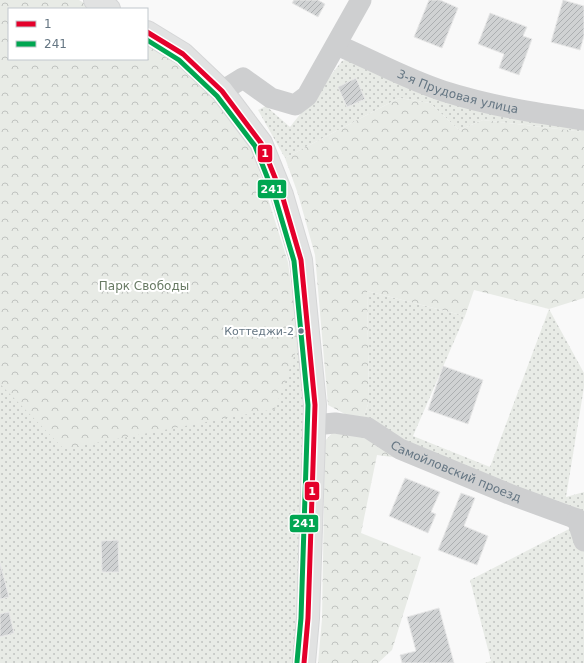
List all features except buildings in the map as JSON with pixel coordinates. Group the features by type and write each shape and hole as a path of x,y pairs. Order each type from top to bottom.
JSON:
{"main road":[{"path":"94,0 107,8"},
{"path":"148,33 182,54 222,91 261,143 282,195 301,260 315,406 308,618 304,663"}],"street":[{"path":"222,91 243,78 271,98 295,105 307,96 361,0"},
{"name":"3-я Прудовая улица","path":"337,44 397,73 443,91 519,111 584,120"},
{"name":"Самойловский проезд","path":"314,425 336,423 368,428 400,449 509,494 580,515 584,541"}],"green space":[{"name":"Парк Свободы","path":"0,0 79,0 92,8 8,8 8,60 148,60 148,45 169,58 212,96 251,145 288,262 299,343 275,409 64,449 0,384"},
{"path":"364,53 446,84 523,104 584,112 584,132 483,120 459,130 430,103 399,98 285,158 258,110 266,106 290,127 342,61"},
{"path":"399,98 430,103 459,130 483,120 584,132 584,298 549,309 474,290 465,316 367,291 369,401 362,423 328,405 315,255 298,194 285,158"},
{"path":"367,291 465,316 413,436 490,467 549,309 584,373 584,387 566,497 584,492 584,663 485,663 491,661 470,580 571,528 362,423 369,401"},
{"path":"0,320 299,343 303,406 298,620 294,663 0,663"},
{"path":"332,433 369,436 399,458 377,455 361,533 421,557 392,650 378,663 318,663 322,619 325,441"}],"transit line":[{"name":"1","path":"148,33 183,54 222,91 261,143 282,195 301,260 315,405 308,618 304,663"},
{"name":"241","path":"148,41 179,60 217,96 255,146 275,197 294,261 308,405 301,618 297,662"}],"place":[{"name":"Коттеджи-2","path":"301,331"}]}
